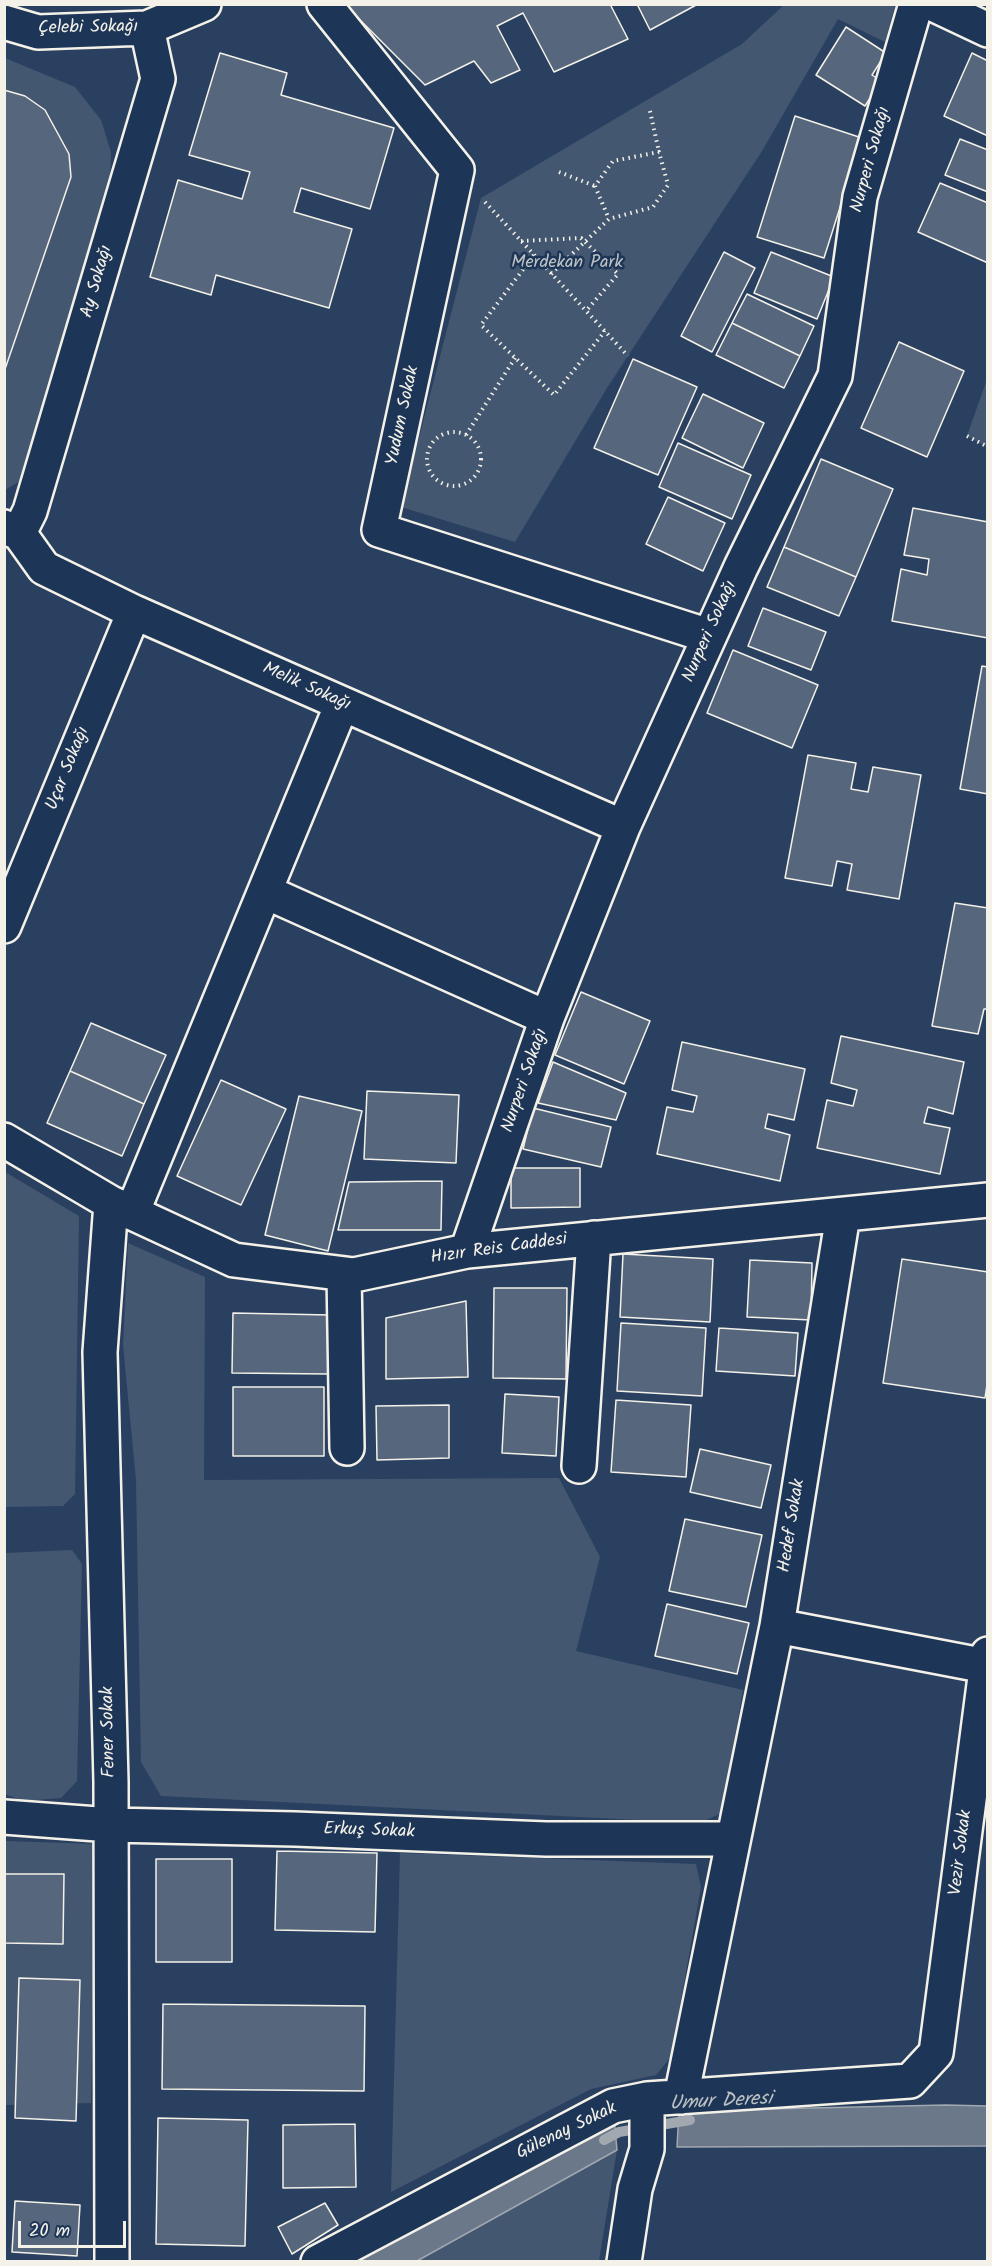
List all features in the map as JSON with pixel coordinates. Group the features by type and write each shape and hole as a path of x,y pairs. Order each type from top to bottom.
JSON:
{"street":[{"name":"Çelebi Sokağı","path":"4,22 38,33 147,28 204,4"},
{"path":"324,4 457,170"},
{"name":"Nurperi Sokağı","path":"467,1251 547,1018 623,826 709,636 835,376 860,197 916,4"},
{"path":"933,4 987,30"},
{"name":"Ay Sokağı","path":"12,530 30,511 158,79 147,28"},
{"name":"Yudum Sokak","path":"457,170 379,530 709,636"},
{"name":"Melik Sokağı","path":"12,530 44,568 134,612 623,826"},
{"name":"Uçar Sokağı","path":"4,926 134,612"},
{"name":"Fener Sokak","path":"112,2262 111,1825 100,1352 121,1208 266,892 342,704"},
{"path":"266,892 547,1018"},
{"name":"Hızır Reis Caddesi","path":"4,1140 121,1208 234,1260 354,1275 467,1251 987,1200"},
{"name":"Hedef Sokak","path":"681,2097 777,1626 843,1215"},
{"path":"579,1466 594,1238"},
{"path":"344,1274 347,1448"},
{"path":"777,1626 987,1660"},
{"name":"Vezir Sokak","path":"936,2052 987,1660"},
{"name":"Erkuş Sokak","path":"4,1817 111,1825 295,1829 546,1839 733,1839"},
{"name":"Gülenay Sokak","path":"318,2262 613,2106 647,2104 681,2097 910,2081 936,2052"},
{"path":"624,2262 635,2189 647,2149 647,2104"}],"path":[{"path":"551,274 609,219 653,207 668,185 650,111"},
{"path":"595,186 613,161 659,152"},
{"path":"457,170 628,356"},
{"path":"559,172 595,186 609,219"},
{"path":"521,241 581,238 618,274 585,310"},
{"path":"534,255 481,325 555,395 605,332"},
{"path":"466,435 515,358"},
{"path":"457,432 466,435 479,447 481,464 478,472 465,484 457,486 440,482 429,468 429,450 440,436 457,432"},
{"path":"967,436 987,447"}],"green space":[{"name":"Merdekan Park","path":"785,4 895,5 885,42 838,19 762,151 607,388 515,542 401,507 481,198 742,44"},
{"path":"5,58 75,87 101,120 111,152 110,181 20,481 5,490"},
{"path":"987,379 987,447 967,436"},
{"path":"5,1172 79,1216 75,1494 63,1506 5,1507"},
{"path":"128,1243 205,1277 204,1480 559,1478 600,1557 576,1651 743,1690 722,1813 699,1823 161,1796 141,1762 136,1480 123,1345"},
{"path":"72,1550 82,1564 77,1781 61,1798 23,1801 5,1794 5,1553"},
{"path":"5,1841 96,1844 91,2103 5,2105"},
{"path":"400,1853 696,1864 701,1887 671,2057 656,2075 591,2089 391,2192"},
{"path":"617,2150 599,2261 417,2262"}],"shaded area":[{"path":"987,2106 987,2146 677,2147 679,2111"},
{"path":"614,2118 617,2150 417,2261 353,2262"}],"building":[{"path":"344,4 610,4 628,39 554,72 523,13 497,26 520,70 491,83 474,61 425,85"},
{"path":"637,4 698,4 650,30"},
{"path":"846,27 886,53 872,75 881,81 865,106 816,75"},
{"path":"220,53 287,73 281,95 394,128 370,209 301,188 294,212 352,229 329,308 216,275 211,295 150,277 178,180 242,199 250,172 189,155"},
{"path":"972,53 988,61 988,136 944,116"},
{"path":"4,90 25,96 45,110 69,154 71,177 4,372"},
{"path":"795,116 862,138 824,258 757,237"},
{"path":"960,139 988,150 988,192 945,175"},
{"path":"940,183 988,203 988,263 918,232"},
{"path":"724,252 755,268 712,352 681,336"},
{"path":"771,252 834,277 817,319 754,293"},
{"path":"747,294 814,326 800,356 732,323"},
{"path":"732,323 800,356 784,388 716,355"},
{"path":"899,342 964,371 927,457 861,428"},
{"path":"633,359 697,387 658,475 594,448"},
{"path":"703,394 764,423 743,468 682,438"},
{"path":"678,443 751,475 732,519 659,487"},
{"path":"821,459 893,489 856,577 784,547"},
{"path":"668,497 725,523 703,571 646,544"},
{"path":"913,508 988,522 988,638 892,621 901,569 927,575 929,559 904,555"},
{"path":"784,547 856,577 839,616 767,587"},
{"path":"763,608 826,632 811,670 748,646"},
{"path":"733,650 818,685 792,748 707,713"},
{"path":"982,666 988,667 988,794 960,789"},
{"path":"808,755 856,763 851,789 868,792 873,767 921,775 899,899 847,890 852,864 837,861 832,886 785,878"},
{"path":"955,903 988,908 988,1009 984,1009 978,1034 932,1026"},
{"path":"581,992 650,1021 624,1084 555,1055"},
{"path":"91,1023 166,1055 144,1104 70,1071"},
{"path":"841,1036 964,1062 953,1114 928,1107 924,1123 950,1128 940,1174 817,1148 827,1100 853,1106 857,1090 831,1083"},
{"path":"682,1042 805,1069 794,1120 768,1114 765,1128 790,1135 780,1181 657,1154 667,1107 693,1112 697,1096 672,1090"},
{"path":"553,1062 626,1093 616,1120 538,1103"},
{"path":"70,1071 144,1104 122,1156 47,1123"},
{"path":"221,1080 286,1109 241,1205 177,1176"},
{"path":"367,1091 459,1095 456,1163 364,1159"},
{"path":"299,1096 362,1111 328,1251 265,1235"},
{"path":"533,1108 611,1127 601,1167 523,1149"},
{"path":"511,1168 580,1168 580,1207 511,1208"},
{"path":"442,1181 441,1230 338,1230 349,1182"},
{"path":"623,1254 713,1259 710,1322 620,1317"},
{"path":"902,1259 988,1272 988,1378 985,1398 883,1383"},
{"path":"750,1260 812,1263 811,1320 747,1317"},
{"path":"494,1288 567,1288 566,1379 493,1378"},
{"path":"466,1301 468,1377 386,1379 386,1318"},
{"path":"233,1313 330,1315 329,1374 232,1373"},
{"path":"621,1323 706,1328 702,1396 617,1391"},
{"path":"719,1328 798,1333 795,1376 716,1371"},
{"path":"233,1387 324,1387 324,1456 233,1456"},
{"path":"505,1394 559,1397 556,1456 502,1453"},
{"path":"616,1400 691,1405 686,1477 611,1472"},
{"path":"449,1405 449,1458 377,1460 376,1406"},
{"path":"700,1449 771,1465 761,1508 690,1492"},
{"path":"685,1519 762,1535 746,1607 669,1591"},
{"path":"667,1604 749,1623 737,1674 655,1656"},
{"path":"277,1851 377,1853 375,1932 275,1930"},
{"path":"156,1859 232,1859 232,1962 156,1962"},
{"path":"4,1874 64,1874 63,1944 4,1943"},
{"path":"19,1978 80,1980 76,2121 15,2118"},
{"path":"163,2004 365,2006 364,2091 162,2089"},
{"path":"158,2118 248,2120 245,2246 156,2244"},
{"path":"355,2124 356,2187 283,2188 283,2125"},
{"path":"15,2201 80,2205 77,2256 12,2252"},
{"path":"325,2203 338,2225 292,2254 278,2227"}],"waterway":[{"name":"Umur Deresi","path":"604,2140 619,2132 690,2120"}]}
